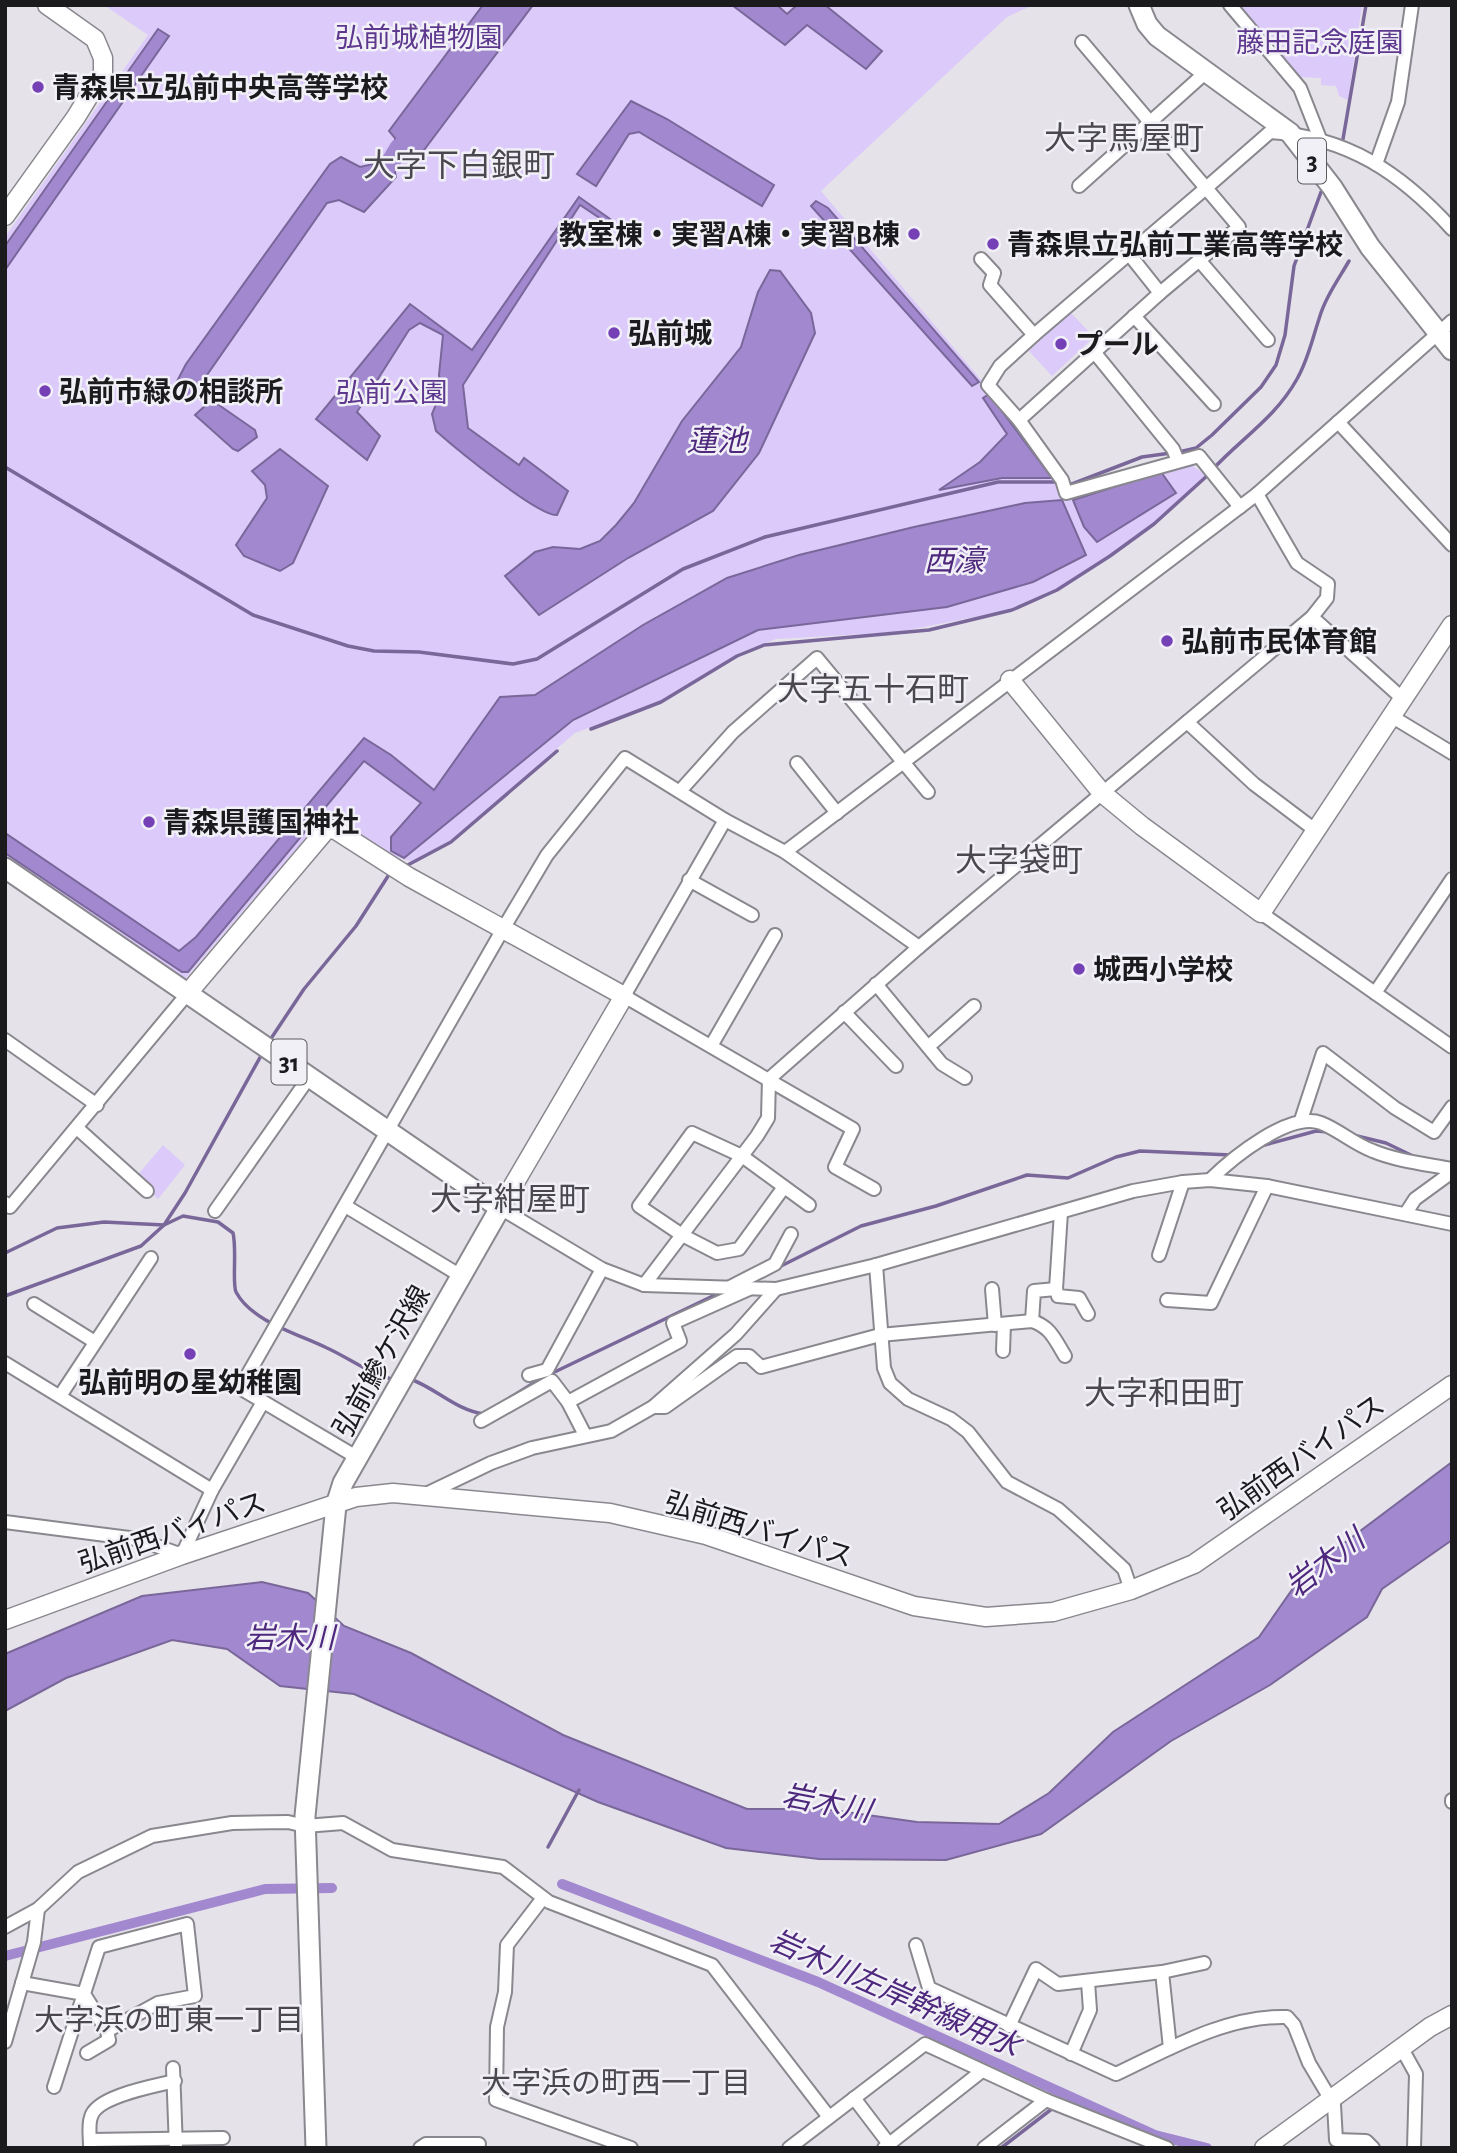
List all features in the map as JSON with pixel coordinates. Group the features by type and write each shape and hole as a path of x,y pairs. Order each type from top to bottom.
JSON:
{"main road":[{"name":"3","path":"1139,5 1147,24 1157,36 1290,134 1332,187 1370,247 1445,328 1452,350"},
{"name":"31","path":"5,868 500,1208"},
{"name":"弘前鰺ケ沢線","path":"316,2148 305,1821 336,1504 343,1483 500,1208"}],"street":[{"path":"5,216 76,117 103,74 103,58 95,39 73,12 47,5"},
{"path":"1230,5 1300,88 1320,139"},
{"path":"1376,164 1398,103 1412,5"},
{"path":"1020,421 1134,316 1239,227 1082,42"},
{"path":"1079,186 1206,73"},
{"path":"1240,507 1199,456 1066,493 1062,480 1020,421 988,385 999,366 1270,132 1320,139 1376,164 1419,193 1452,229"},
{"path":"1129,254 1160,293"},
{"path":"981,259 994,273 990,285 1034,335"},
{"path":"1199,260 1268,340"},
{"path":"1134,316 1214,404"},
{"path":"785,852 1257,494 1445,328"},
{"path":"1095,353 1173,449 1178,461"},
{"path":"1338,422 1442,538 1452,545"},
{"path":"644,1285 768,1118 769,1079 919,947 1312,617 1327,598 1328,584 1297,563 1257,494"},
{"path":"1312,617 1403,699"},
{"path":"1261,913 1452,625"},
{"path":"680,791 733,732 817,658 928,792"},
{"path":"1010,680 1102,793 1142,826 1261,913 1452,1047"},
{"path":"1391,716 1452,753"},
{"path":"1187,722 1254,784 1315,830"},
{"path":"358,1458 240,1388 277,1328 547,855 625,758 725,820 785,852 919,947"},
{"path":"797,763 836,813"},
{"path":"725,820 500,1208 602,1269 644,1285 776,1289 876,1265 1133,1191 1210,1180 1267,1186 1452,1224"},
{"path":"5,1203 10,1207 326,830 334,829 381,861 624,996 853,1129 835,1167 874,1189"},
{"path":"1375,993 1452,879"},
{"path":"689,880 752,915"},
{"path":"711,1046 775,935"},
{"path":"876,984 942,1064 965,1078"},
{"path":"929,1045 974,1006"},
{"path":"844,1012 896,1066"},
{"path":"5,1040 97,1105"},
{"path":"1301,1120 1323,1053 1395,1108 1434,1132 1452,1107"},
{"path":"215,1211 310,1076"},
{"path":"1210,1180 1225,1165 1276,1129 1301,1120 1319,1122 1372,1151 1452,1170"},
{"path":"77,1128 147,1191"},
{"path":"783,1187 739,1249 717,1252 682,1235 639,1206 692,1133 742,1156 809,1205"},
{"path":"1406,1213 1415,1199 1452,1170"},
{"path":"1159,1255 1183,1182"},
{"path":"1167,1300 1210,1303 1262,1203 1267,1186"},
{"path":"346,1207 461,1276"},
{"path":"1061,1212 1056,1289 1058,1296 1064,1299 1080,1298 1088,1314"},
{"path":"730,1287 775,1264 790,1234"},
{"path":"60,1396 151,1258"},
{"path":"876,1265 880,1335 884,1368 890,1383 908,1399 951,1419 968,1432 1007,1482 1058,1509 1124,1569 1131,1590"},
{"path":"529,1375 547,1370 602,1269"},
{"path":"568,1402 680,1341 673,1323 752,1288"},
{"path":"417,1498 491,1463 585,1435 611,1431 653,1407 736,1334 776,1289"},
{"path":"992,1289 1003,1351"},
{"path":"1032,1321 1034,1291 1056,1289"},
{"path":"34,1304 96,1342"},
{"path":"653,1407 665,1408 737,1356 749,1356 761,1367 880,1335 1032,1321 1043,1325 1053,1334 1065,1356"},
{"path":"5,1363 212,1490"},
{"path":"481,1421 552,1381 568,1402 585,1435"},
{"name":"弘前西バイパス","path":"5,1620 182,1555 356,1497 393,1493 417,1498 610,1513 706,1535 914,1606 986,1617 1053,1612 1131,1590 1194,1564 1452,1385"},
{"path":"5,1522 137,1539 182,1555 212,1490 263,1402"},
{"path":"5,1927 38,1909 78,1872 152,1836 233,1823 343,1823 392,1850 503,1867 543,1898 712,1965 829,2117"},
{"path":"543,1898 507,1945 505,1992 497,2027 496,2100 632,2148"},
{"path":"5,2042 32,1948 38,1909"},
{"path":"54,2087 99,1947 187,1924 195,1996 158,2003 107,2031"},
{"path":"916,1945 929,1989 1116,2074 1170,2048 1244,2021 1287,2017 1294,2025 1309,2063 1334,2105 1335,2140 1366,2141 1373,2148"},
{"path":"1009,2026 1036,1969 1058,1984 1204,1964"},
{"path":"1161,1972 1170,2048"},
{"path":"1072,2053 1090,2010 1088,1982"},
{"path":"22,1983 84,1994 107,2031 109,2040 87,2053"},
{"path":"1264,2148 1401,2047 1452,2015"},
{"path":"789,2148 925,2044 1046,2100 1167,2148"},
{"path":"1401,2047 1416,2074 1414,2148"},
{"path":"854,2098 886,2146 982,2071"},
{"path":"176,2143 174,2075 118,2096 96,2108 90,2116 90,2144 176,2143 223,2138"},
{"path":"984,2148 1046,2100"},
{"path":"420,2148 426,2144 479,2144"}],"green space":[{"name":"弘前公園","path":"104,5 1033,5 1007,17 821,191 993,394 1061,488 1064,499 1180,466 1191,465 1206,475 1159,519 1098,563 1057,588 1005,611 898,632 776,639 741,652 660,701 575,733 451,840 412,862 389,854 327,813 185,979 5,857 5,237 148,35"},
{"name":"藤田記念庭園","path":"1235,5 1362,5 1348,100 1339,96 1336,86 1321,85 1321,78 1297,77"},
{"name":"プール","path":"1070,312 1094,337 1052,376 1029,351"},
{"path":"163,1145 185,1165 158,1199 137,1176"}],"water":[{"path":"483,5 533,5 421,154 405,146 402,149 395,145 395,138 389,131"},
{"path":"732,5 777,5 787,14 797,5 825,5 882,51 866,69 807,25 785,45"},
{"path":"158,29 169,36 5,270 5,246"},
{"path":"631,101 667,119 774,185 762,206 639,132 629,134 596,186 577,174"},
{"path":"341,157 360,167 387,161 394,167 396,177 364,212 339,200 327,203 195,392 188,399 180,399 173,389 186,364 330,164"},
{"path":"579,197 610,219 607,223 580,205 463,385 468,428 519,465 524,458 568,491 557,515 547,513 516,494 436,431 432,414 441,392 439,375 443,335 420,323 409,330 357,412 380,436 367,460 316,419 410,304 472,350"},
{"path":"816,201 828,208 979,382 972,386 811,206"},
{"name":"蓮池","path":"770,270 780,271 811,313 815,333 759,453 713,511 628,558 539,615 505,576 535,552 553,547 580,549 600,541 616,525 634,503 682,421 741,347 758,292"},
{"path":"989,394 1052,478 1002,478 939,490 980,462 1007,434 983,398"},
{"path":"216,403 255,430 257,437 238,451 233,449 195,415 207,404"},
{"path":"280,449 328,486 293,563 280,571 244,556 236,545 267,498 265,485 252,471"},
{"path":"1161,472 1176,493 1097,542 1084,527 1073,500"},
{"name":"西濠","path":"1062,500 1086,555 1033,582 947,607 758,630 573,720 404,858 391,851 391,837 421,803 364,761 188,972 182,972 5,853 5,833 179,951 196,937 364,738 391,755 434,790 500,697 535,695 643,625 727,578 799,555 914,527 1025,503"},
{"name":"岩木川","path":"1452,1462 1452,1540 1382,1589 1367,1617 1270,1685 1171,1741 1041,1834 946,1860 819,1859 726,1848 598,1802 354,1694 280,1686 227,1649 172,1640 66,1678 5,1711 5,1654 142,1596 262,1582 308,1593 344,1626 411,1653 563,1735 747,1809 825,1809 917,1822 999,1824 1049,1793 1113,1732 1259,1637 1303,1574"}],"waterway":[{"path":"1343,139 1366,5"},
{"path":"390,163 399,148"},
{"path":"1179,452 1196,448 1212,435 1261,387 1276,365 1285,335 1294,266 1321,192"},
{"path":"1213,469 1269,416 1289,393 1304,365 1325,304 1349,261"},
{"path":"1065,483 1072,484 1142,457 1171,453"},
{"path":"5,467 253,615 348,646 374,651 419,652 513,664 537,659 683,569 765,537 998,482 1058,482"},
{"path":"591,729 661,702 737,656 764,645 929,630 1012,610 1057,590 1110,556 1154,524 1208,475"},
{"path":"404,867 451,842 557,751"},
{"path":"268,1043 304,989 356,926 390,873"},
{"path":"5,1296 141,1246 164,1225 185,1193 263,1052"},
{"path":"1261,1146 1316,1131 1329,1132"},
{"path":"1353,1135 1386,1143 1415,1157"},
{"path":"779,1267 861,1226 936,1206 1027,1175 1068,1178 1116,1157 1140,1151 1231,1155"},
{"path":"5,1253 57,1228 104,1222 164,1225 183,1216 218,1222 233,1233 236,1292 253,1311 277,1326 368,1370 395,1380"},
{"path":"505,1401 540,1379 719,1293"},
{"path":"410,1379 455,1404 484,1414"},
{"path":"548,1847 579,1790"},
{"name":"岩木川左岸幹線用水","path":"562,1884 818,1982 1155,2135 1207,2148"},
{"name":"岩木川左岸幹線用水","path":"5,1956 265,1889 332,1888"},
{"path":"1001,2148 1053,2108"}],"place":[{"name":"青森県立弘前中央高等学校","path":"38,87"},
{"name":"教室棟・実習A棟・実習B棟","path":"914,234"},
{"name":"青森県立弘前工業高等学校","path":"993,244"},
{"name":"弘前城","path":"614,333"},
{"name":"プール","path":"1061,344"},
{"name":"弘前市緑の相談所","path":"45,391"},
{"name":"弘前市民体育館","path":"1167,641"},
{"name":"青森県護国神社","path":"149,822"},
{"name":"城西小学校","path":"1079,969"},
{"name":"弘前明の星幼稚園","path":"190,1354"}],"district":[{"name":"大字馬屋町","path":"1124,138"},
{"name":"大字下白銀町","path":"459,165"},
{"name":"大字五十石町","path":"873,689"},
{"name":"大字袋町","path":"1019,860"},
{"name":"大字紺屋町","path":"510,1199"},
{"name":"大字和田町","path":"1164,1393"},
{"name":"大字浜の町東一丁目","path":"169,2020"},
{"name":"大字浜の町西一丁目","path":"616,2083"}],"park label":[{"name":"弘前城植物園","path":"419,37"}]}
